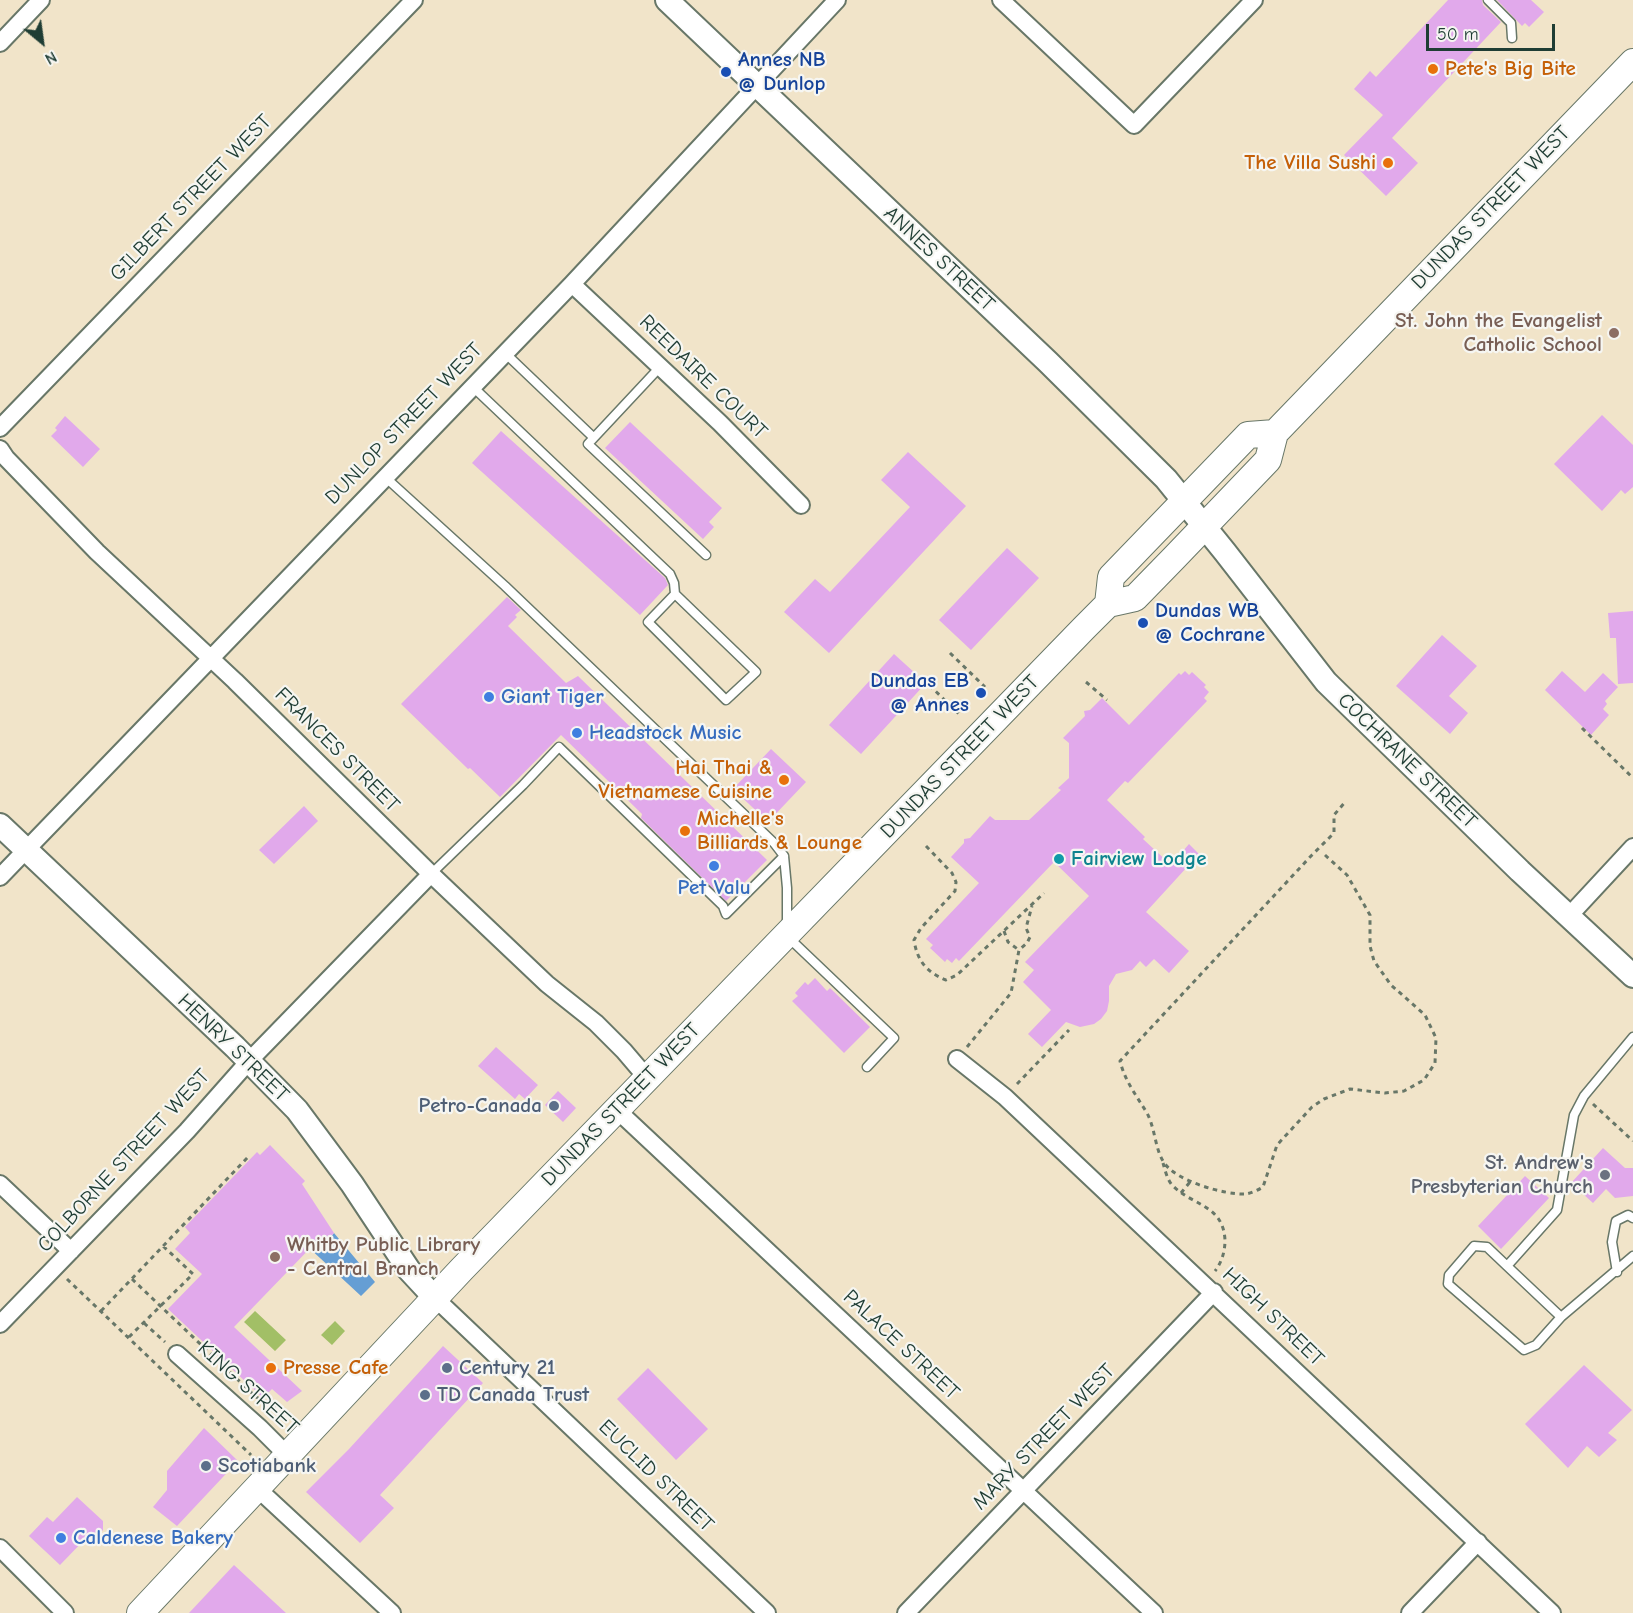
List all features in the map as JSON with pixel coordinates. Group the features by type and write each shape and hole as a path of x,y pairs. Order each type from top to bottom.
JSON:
{"main road":[{"name":"ANNES STREET","path":"667,0 1048,362 1166,479 1204,526"},
{"name":"DUNDAS STREET WEST","path":"140,1613 435,1298 1108,604 1134,598 1268,460 1275,432 1633,62"},
{"path":"1108,604 1111,577 1248,435 1275,432"},
{"name":"COCHRANE STREET","path":"1204,526 1326,682 1418,773 1633,976"},
{"name":"HENRY STREET","path":"0,825 249,1061 297,1110 352,1184 409,1270 435,1298"}],"street":[{"path":"0,43 41,0"},
{"name":"GILBERT STREET WEST","path":"0,428 414,0"},
{"name":"DUNLOP STREET WEST","path":"0,877 572,284 837,0"},
{"path":"1001,0 1134,125 1254,0"},
{"name":"REEDAIRE COURT","path":"572,284 801,505"},
{"name":"FRANCES STREET","path":"0,449 6,458 97,552 210,658 431,874 548,984 596,1023 647,1078"},
{"path":"1569,916 1633,847"},
{"name":"COLBORNE STREET WEST","path":"0,1324 187,1131 249,1061 431,874"},
{"name":"HIGH STREET","path":"957,1059 1005,1096 1552,1613"},
{"name":"PALACE STREET","path":"617,1110 1154,1613"},
{"path":"0,1184 71,1251"},
{"name":"MARY STREET WEST","path":"906,1613 1214,1292"},
{"name":"EUCLID STREET","path":"435,1298 767,1613"},
{"name":"KING STREET","path":"177,1354 288,1456"},
{"path":"258,1489 392,1613"},
{"path":"1410,1613 1478,1542"},
{"path":"0,1548 65,1613"}],"lane":[{"path":"1488,0 1511,23 1512,38"},
{"path":"505,353 594,437"},
{"path":"660,367 588,444 706,555"},
{"path":"472,387 670,574 675,594 756,672 726,700 648,622 675,594"},
{"path":"385,477 505,586 774,843 784,856 787,888 786,936 894,1038 867,1067"},
{"path":"431,874 559,747 723,906 726,914 784,856"},
{"path":"1507,1266 1557,1210 1574,1115 1584,1096 1633,1037"},
{"path":"1617,1272 1612,1242 1616,1221 1628,1215 1633,1218"},
{"path":"1561,1317 1487,1247 1474,1246 1449,1275 1448,1284 1524,1350 1536,1345 1561,1317 1617,1272 1633,1256"}],"path":[{"path":"950,653 985,687"},
{"path":"923,679 959,714"},
{"path":"1086,682 1107,700"},
{"path":"1582,728 1633,778"},
{"path":"1215,1271 1225,1249 1224,1230 1216,1214 1181,1193 1169,1182 1148,1115 1129,1088 1120,1060 1334,834 1334,814 1346,801"},
{"path":"926,846 952,873 956,882 955,891 921,928 914,940 917,957 936,976 946,980 957,975 1044,893"},
{"path":"1162,1161 1172,1171 1190,1182 1234,1193 1249,1194 1263,1187 1277,1145 1312,1107 1324,1099 1350,1089 1385,1093 1404,1090 1424,1080 1435,1063 1436,1038 1425,1015 1391,985 1374,961 1370,946 1370,915 1347,875 1325,855"},
{"path":"957,1059 1011,993 1018,950 1027,943 1030,937 1026,928 1032,904"},
{"path":"1004,931 1008,942 1018,950"},
{"path":"1005,1096 1069,1030"},
{"path":"1584,1096 1633,1141"},
{"path":"101,1311 250,1155"},
{"path":"1181,1193 1190,1182"},
{"path":"129,1337 192,1274 163,1246"},
{"path":"65,1278 251,1455"},
{"path":"132,1279 256,1396 289,1413"},
{"path":"144,1323 177,1354"}],"green space":[{"path":"255,1311 286,1340 275,1351 244,1322"},
{"path":"335,1321 345,1331 332,1345 321,1335"}],"water":[{"path":"302,1224 323,1245 334,1233 375,1282 361,1296 293,1233"}],"building":[{"path":"1448,0 1482,0 1483,5 1501,22 1392,138 1418,163 1386,196 1344,155 1383,115 1354,89 1370,71 1376,77"},
{"path":"1497,0 1531,0 1544,12 1529,27 1525,23 1522,26"},
{"path":"1602,415 1633,445 1633,487 1625,494 1621,490 1602,511 1554,464"},
{"path":"65,416 100,449 83,467 51,436"},
{"path":"630,422 722,508 709,522 714,527 703,539 605,448"},
{"path":"501,431 665,578 668,585 640,615 472,463"},
{"path":"908,452 966,506 829,653 784,612 815,579 830,592 910,507 881,480"},
{"path":"1007,548 1039,578 971,650 939,620"},
{"path":"507,597 521,610 508,626 566,683 578,676 767,860 726,901 561,735 500,797 401,704"},
{"path":"1633,611 1633,683 1618,684 1616,638 1610,638 1608,613"},
{"path":"1442,635 1477,666 1449,696 1468,713 1450,734 1396,686"},
{"path":"894,654 926,683 861,754 829,725"},
{"name":"Fairview Lodge","path":"1185,671 1189,675 1192,672 1206,685 1204,687 1209,692 1204,698 1207,701 1128,783 1125,781 1107,800 1171,865 1189,844 1199,854 1146,912 1189,951 1169,973 1154,959 1146,967 1140,961 1132,970 1116,974 1109,986 1107,1011 1101,1019 1094,1024 1080,1027 1066,1022 1042,1047 1028,1034 1051,1010 1023,982 1034,970 1025,962 1089,896 1054,862 959,961 956,958 952,963 947,959 945,962 930,948 933,945 926,939 979,883 951,857 964,843 964,839 970,838 990,816 995,820 1029,820 1061,790 1058,788 1069,778 1069,743 1063,738 1085,716 1084,711 1090,710 1102,698 1129,725 1179,673 1181,675"},
{"path":"1562,671 1585,692 1603,673 1618,687 1605,701 1607,704 1603,709 1609,715 1591,735 1545,690"},
{"path":"771,749 806,782 768,822 733,789"},
{"path":"304,806 318,821 274,864 259,850"},
{"path":"815,978 827,991 830,988 870,1027 844,1053 792,1001 798,996 795,993 805,982 808,985"},
{"path":"496,1047 538,1085 525,1099 519,1094 515,1099 478,1066"},
{"path":"558,1091 576,1108 563,1122 545,1105"},
{"path":"270,1145 305,1181 302,1184 334,1233 323,1245 318,1240 234,1327 302,1391 287,1402 272,1389 263,1398 168,1309 202,1274 175,1249 190,1233 185,1227 257,1152 260,1155"},
{"name":"St. Andrew's Presbyterian Church","path":"1603,1148 1625,1168 1633,1168 1633,1196 1615,1198 1606,1189 1593,1203 1571,1183"},
{"path":"1525,1176 1549,1198 1501,1249 1478,1226"},
{"path":"443,1346 483,1383 380,1495 394,1508 360,1543 306,1492 349,1449"},
{"path":"1584,1365 1632,1410 1608,1433 1617,1440 1599,1457 1587,1446 1568,1468 1525,1424"},
{"path":"648,1368 708,1429 676,1460 617,1399"},
{"path":"204,1428 238,1461 177,1526 153,1507 167,1490 167,1471"},
{"path":"77,1497 103,1521 103,1530 97,1536 88,1536 60,1565 29,1536 47,1517 53,1522"},
{"path":"234,1565 286,1613 189,1613"}],"place":[{"name":"Pete's Big Bite","path":"1433,69"},
{"name":"Annes NB @ Dunlop","path":"726,72"},
{"name":"The Villa Sushi","path":"1388,163"},
{"name":"St. John the Evangelist Catholic School","path":"1614,333"},
{"name":"Dundas WB @ Cochrane","path":"1143,623"},
{"name":"Dundas EB @ Annes","path":"981,693"},
{"name":"Giant Tiger","path":"489,697"},
{"name":"Headstock Music","path":"577,733"},
{"name":"Hai Thai & Vietnamese Cuisine","path":"784,780"},
{"name":"Michelle's Billiards & Lounge","path":"685,831"},
{"name":"Fairview Lodge","path":"1059,859"},
{"name":"Pet Valu","path":"714,866"},
{"name":"Petro-Canada","path":"554,1106"},
{"name":"St. Andrew's Presbyterian Church","path":"1605,1175"},
{"name":"Whitby Public Library - Central Branch","path":"275,1257"},
{"name":"Presse Cafe","path":"271,1368"},
{"name":"Century 21","path":"447,1368"},
{"name":"TD Canada Trust","path":"425,1395"},
{"name":"Scotiabank","path":"206,1466"},
{"name":"Caldenese Bakery","path":"61,1538"}]}
